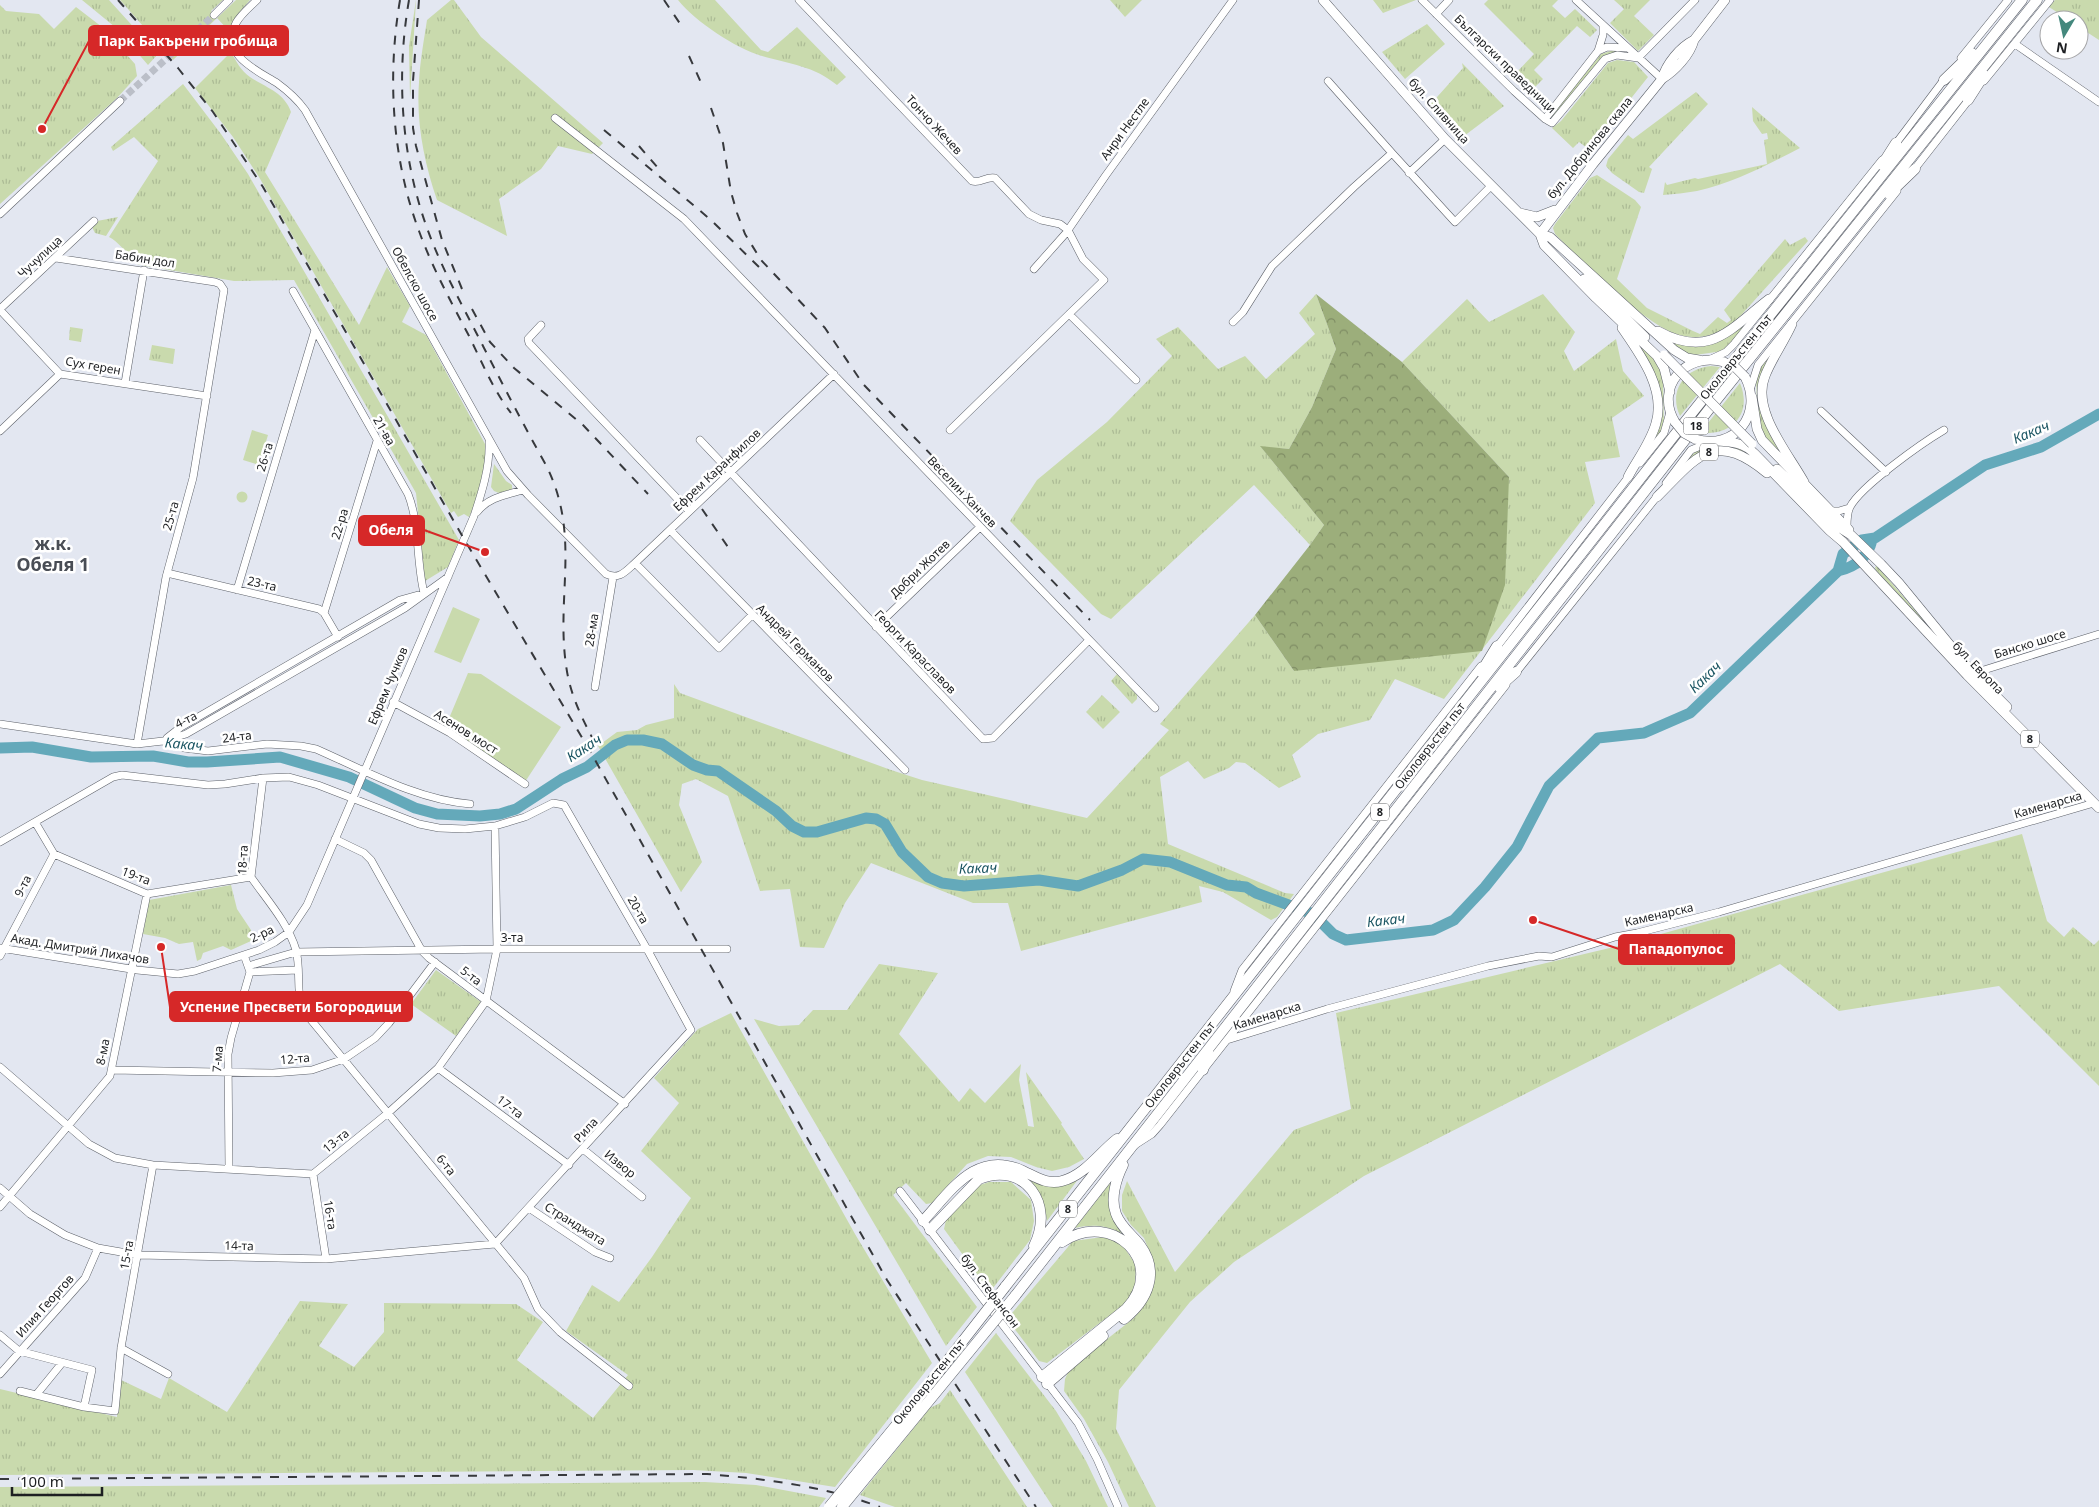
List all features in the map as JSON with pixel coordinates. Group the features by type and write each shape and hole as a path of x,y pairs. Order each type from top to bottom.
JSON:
{"highway":[{"name":"Околовръстен път","path":"829,1507 916,1401 1130,1130 1230,1002 1305,900 1450,722 1853,210 2022,0"},
{"name":"Околовръстен път","path":"842,1507 1015,1296 1209,1048 1305,934 1436,758 1714,402 2038,0"},
{"path":"1944,80 2003,23"},
{"path":"1968,100 2013,30"},
{"path":"1853,210 1896,143"},
{"path":"1853,230 1914,169"},
{"name":"8","path":"1450,722 1497,646"},
{"name":"8","path":"1474,710 1516,672"},
{"path":"1203,1070 1209,1048"},
{"path":"923,1221 960,1181 979,1167 1002,1164 1015,1167 1038,1179 1049,1182 1061,1181 1072,1177 1084,1169 1112,1142 1130,1130"},
{"path":"1044,1380 1136,1309 1148,1291 1150,1270 1148,1260 1139,1245 1120,1222 1114,1210 1114,1192 1121,1169 1131,1150"},
{"path":"930,1230 979,1179 990,1175 1004,1175 1017,1178 1035,1194 1042,1214 1039,1235 1025,1263"},
{"path":"1034,1272 1061,1242 1072,1235 1097,1230 1112,1234 1126,1241 1136,1254 1141,1271 1139,1290 1133,1302 1044,1380"}],"main road":[{"name":"бул. Сливница","path":"1323,0 1446,139 1540,234 1544,245 1610,312 1657,356 1664,368 1670,392"},
{"name":"бул. Добринова скала","path":"1540,234 1662,79 1664,70 1686,44 1694,40 1725,0"},
{"path":"1515,210 1525,215 1538,217 1558,209"},
{"name":"бул. Сливница","path":"1540,234 1550,237 1682,356 1699,360"},
{"name":"бул. Сливница","path":"1578,264 1596,288"},
{"name":"бул. Сливница","path":"1565,265 1596,288 1709,401"},
{"path":"1645,324 1679,340 1690,342 1712,340 1729,332 1769,299"},
{"path":"1610,312 1641,357 1652,378 1658,400 1656,423 1628,477"},
{"path":"1792,324 1764,378 1762,395 1770,424 1804,482"},
{"name":"8","path":"1670,412 1670,392 1673,381 1682,370 1699,360 1710,359 1724,362 1736,368 1745,378 1751,394"},
{"path":"1670,412 1684,433 1695,439 1715,441 1735,433 1744,424 1750,413 1751,394"},
{"name":"бул. Европа","path":"1751,394 1759,435 1899,583 1970,674"},
{"name":"бул. Европа","path":"1709,401 1834,524 1844,542"},
{"name":"бул. Европа","path":"1715,441 1731,442 1748,447 1830,531 1844,542 1867,568 2097,804"},
{"name":"8","path":"1657,498 1700,456 1708,452 1721,450 1742,456 1784,484"},
{"name":"бул. Европа","path":"1834,524 1849,531"}],"street":[{"path":"214,14 229,0"},
{"name":"Обелско шосе","path":"257,0 241,16 234,30 234,45 238,55 248,67 290,93 305,110 489,442 507,471 523,490 606,574 613,577"},
{"name":"Тончо Жечев","path":"799,0 972,180 978,182 989,177 995,178 1030,214 1041,220 1060,224 1068,230"},
{"name":"Анри Нестле","path":"1034,269 1068,230 1233,0"},
{"name":"Български праведници","path":"1422,0 1547,121"},
{"path":"1436,14 1449,0"},
{"path":"1576,0 1662,79"},
{"path":"1638,58 1695,0"},
{"name":"Околовръстен път","path":"1710,359 1729,349 1896,143 2008,0"},
{"name":"Околовръстен път","path":"1751,394 1758,365 1968,100 2050,0"},
{"path":"1547,121 1598,52 1603,35 1603,26"},
{"path":"2015,44 2099,102"},
{"path":"1598,52 1613,46 1627,48"},
{"path":"1547,121 1555,121 1605,59 1617,55 1638,58"},
{"path":"1328,81 1455,222 1491,186"},
{"path":"0,214 120,101"},
{"name":"Веселин Ханчев","path":"555,118 684,219 752,292 834,374 1155,708"},
{"path":"1409,173 1446,139"},
{"path":"1233,322 1243,312 1272,266 1392,153"},
{"name":"Чучулица","path":"0,310 94,222"},
{"path":"950,430 1104,280 1083,259 1068,230"},
{"name":"Бабин дол","path":"56,258 215,282 222,287 225,294"},
{"path":"125,383 144,270"},
{"name":"21-ва","path":"293,291 410,500 420,579 424,593"},
{"name":"25-та","path":"137,744 167,573 193,478 225,294"},
{"name":"Сух герен","path":"0,310 60,374 207,396"},
{"path":"1069,314 1136,380"},
{"path":"541,325 528,339 529,343 689,511"},
{"name":"26-та","path":"237,590 315,330"},
{"path":"0,431 60,374"},
{"name":"Ефрем Каранфилов","path":"613,577 620,577 834,374"},
{"path":"1821,411 1886,472"},
{"name":"8","path":"1497,646 1664,433 1670,412"},
{"path":"1830,511 1840,511 1849,508 1866,489 1886,472 1917,447 1944,430"},
{"name":"Георги Караславов","path":"700,440 977,734 983,738 989,740 993,738 1089,640"},
{"name":"22-ра","path":"324,613 377,441"},
{"path":"1657,498 1691,450 1715,441"},
{"name":"Ефрем Чучков","path":"289,932 307,905 474,516 482,492 490,453 489,442"},
{"path":"474,516 483,505 494,498 523,490"},
{"name":"8","path":"1516,672 1657,498"},
{"path":"1849,508 1849,531"},
{"name":"Добри Жотев","path":"876,627 980,526"},
{"name":"Андрей Германов","path":"670,530 905,770"},
{"path":"635,563 719,648 752,615"},
{"name":"23-та","path":"167,573 319,609 324,613"},
{"name":"4-та","path":"163,741 186,734 405,608 448,577"},
{"name":"28-ма","path":"596,687 613,577"},
{"name":"4-та","path":"163,741 181,727 400,600 424,593"},
{"path":"324,613 338,637"},
{"name":"Банско шосе","path":"1970,674 2099,634"},
{"path":"1305,900 1497,646"},
{"path":"1323,910 1516,672"},
{"name":"Асенов мост","path":"393,702 450,733 525,784"},
{"name":"24-та","path":"0,724 137,744 163,741 184,748 208,751 267,744 301,746 316,750 363,773 432,798 470,804"},
{"path":"0,842 113,777 131,776 208,785 263,778 289,777 353,796 418,824 464,830 494,826"},
{"name":"18-та","path":"263,778 251,877 289,932"},
{"name":"20-та","path":"494,826 525,817 553,803 560,803 566,807 691,1030"},
{"name":"Каменарска","path":"1227,1040 1327,1009 1488,966 1539,956 1552,957 1615,937 1719,912 2097,804"},
{"path":"35,822 54,854"},
{"name":"13-та","path":"313,1174 388,1113 438,1068 486,1001 497,949 494,826"},
{"name":"5-та","path":"335,839 359,850 370,860 422,951 625,1104"},
{"name":"19-та","path":"54,854 147,894 251,877"},
{"name":"9-та","path":"1,951 54,854"},
{"name":"8-ма","path":"0,1207 107,1081 112,1070 147,894"},
{"name":"6-та","path":"289,932 296,952 299,1000 302,1008 524,1278 538,1309 560,1332 629,1386"},
{"name":"2-ра","path":"244,955 267,946 289,932"},
{"path":"1131,1150 1156,1130 1227,1040 1305,934"},
{"name":"3-та","path":"296,952 497,949 727,949"},
{"name":"Акад. Дмитрий Лихачов","path":"1,951 178,974 195,971 244,955"},
{"path":"249,969 296,952"},
{"path":"244,955 249,969"},
{"name":"12-та","path":"112,1070 294,1072 312,1070 344,1060 368,1044 389,1023 435,962"},
{"path":"249,969 298,970"},
{"name":"7-ма","path":"229,1169 228,1072 231,1038 249,969"},
{"name":"Рила","path":"495,1244 691,1030"},
{"path":"0,1067 69,1127 106,1154 125,1160 153,1165 313,1174"},
{"name":"17-та","path":"438,1068 569,1165"},
{"name":"Извор","path":"583,1149 642,1197"},
{"name":"15-та","path":"84,1407 114,1411 117,1372 153,1165"},
{"name":"16-та","path":"313,1174 326,1259"},
{"name":"14-та","path":"0,1188 30,1214 48,1226 98,1248 138,1255 326,1259 495,1244"},
{"name":"бул. Стефансон","path":"900,1191 1078,1423 1097,1459 1118,1507"},
{"name":"Странджата","path":"529,1208 596,1252 610,1258"},
{"name":"Илия Георгов","path":"0,1374 86,1278 98,1248"},
{"path":"0,1335 19,1351 92,1370 84,1407 20,1391"},
{"path":"121,1348 168,1374"},
{"path":"36,1395 62,1362"}],"green space":[{"path":"82,0 109,0 158,54 148,65 115,27"},
{"path":"120,0 223,0 211,11 217,18 173,60"},
{"path":"236,0 250,0 237,15 229,31 217,18"},
{"path":"451,0 454,0 481,37 603,143 592,154 558,146 541,169 499,199 507,236 437,200 428,171 420,127 418,97 420,66 427,20"},
{"path":"678,0 715,0 761,50 768,52 797,27 846,77 837,85 811,70 762,56 740,47 705,25"},
{"path":"1110,0 1142,0 1125,17"},
{"path":"1373,0 1416,0 1383,13"},
{"path":"1488,0 1558,0 1552,6 1565,18 1575,9 1597,30 1590,37 1577,26 1534,70 1543,79 1532,90 1515,74 1534,54 1484,4"},
{"path":"1614,0 1650,0 1634,16 1654,35 1638,51 1610,23 1624,9"},
{"path":"2055,0 2099,0 2099,40 2089,34 2089,10 2054,10 2049,7"},
{"path":"416,1 410,98 409,46"},
{"path":"0,5 6,11 39,14 54,29 76,7 102,27 135,64 137,76 117,98 0,204"},
{"path":"1427,24 1445,44 1405,79 1382,52"},
{"path":"1617,49 1617,52 1610,54 1553,119 1550,117 1601,54"},
{"path":"231,52 247,75 274,91 288,105 291,112 265,172 359,325 387,267 410,306 402,322 426,335 485,444 486,453 482,481 469,517 464,514 458,517 454,511 451,513 259,177 233,137 195,88"},
{"path":"1617,60 1634,62 1648,77 1590,150 1579,142 1573,148 1552,128 1561,121 1608,63"},
{"path":"1462,63 1504,106 1460,139 1429,106 1463,68"},
{"path":"183,84 221,134 248,174 459,540 448,567 425,581 416,493 294,280 234,281 137,264 134,256 109,237 158,161 134,137 113,151 111,147"},
{"path":"1696,92 1708,104 1649,167 1652,169 1644,193 1639,192 1612,173 1606,166 1608,159 1628,135 1633,139"},
{"path":"1752,107 1800,148 1750,173 1711,188 1663,195 1665,182 1667,185 1767,164 1764,140 1768,139 1767,133 1762,134 1753,121"},
{"path":"1597,175 1635,200 1641,207 1617,279 1647,308 1700,334 1718,317 1727,323 1731,320 1724,310 1785,239 1790,245 1805,237 1808,241 1735,322 1711,335 1698,337 1684,336 1669,331 1653,321 1616,293 1555,234 1553,228 1555,224 1590,178"},
{"path":"118,217 106,236 95,233 92,227 97,221"},
{"path":"1316,294 1336,349 1312,407 1289,449 1261,447 1324,525 1310,545 1254,485 1111,619 1101,614 1010,521 1037,480 1107,422 1172,356 1156,339 1178,327 1218,369 1245,356 1266,379 1315,334 1299,313"},
{"path":"1316,294 1402,362 1509,477 1505,585 1482,651 1294,671 1255,615 1324,525 1260,446 1289,449 1312,407 1336,349"},
{"path":"1543,294 1575,332 1564,351 1574,371 1616,339 1623,371 1644,396 1612,418 1620,457 1585,462 1595,503 1444,699 1395,679 1370,720 1318,734 1292,755 1301,777 1279,788 1245,763 1236,762 1229,768 1204,779 1188,761 1160,777 1168,844 1285,893 1294,894 1277,917 1271,920 1223,892 1199,886 1202,902 1021,951 1008,903 973,903 871,863 845,903 824,948 800,947 790,889 760,891 728,796 696,779 682,784 679,805 702,862 681,892 598,746 617,732 637,730 646,725 674,718 674,684 680,693 891,770 922,780 1087,818 1169,730 1160,724 1255,615 1294,671 1509,477 1402,362 1467,299 1489,322"},
{"path":"1752,316 1731,344 1723,351 1695,355 1685,354 1666,338 1708,343"},
{"path":"70,327 83,329 81,342 69,340"},
{"path":"1633,336 1656,359 1663,379 1664,427 1658,438 1644,455 1662,405"},
{"path":"1778,344 1759,389 1789,461 1764,438 1758,427 1756,379 1758,370"},
{"path":"152,345 175,349 173,364 149,360"},
{"path":"1711,366 1720,367 1680,416 1676,398 1681,382 1694,371"},
{"path":"1740,383 1744,405 1736,421 1730,427 1721,431 1700,433"},
{"path":"252,430 268,435 259,465 243,460"},
{"path":"1724,445 1741,446 1759,463 1733,449 1685,465 1684,463 1698,449"},
{"path":"494,464 506,481 512,485 512,490 499,493 491,487"},
{"path":"242,491 248,497 242,503 236,497"},
{"path":"1877,566 1925,622 1924,624 1876,571 1875,567"},
{"path":"453,607 480,619 461,663 434,652"},
{"path":"468,673 481,674 561,727 525,782 445,728"},
{"path":"1117,674 1137,695 1137,699 1132,704 1111,681"},
{"path":"1102,695 1120,712 1103,729 1086,712"},
{"path":"2022,834 2047,921 2064,937 2073,927 2094,945 2099,940 2099,1086 1999,986 1839,1011 1780,964 1364,1176 1234,1262 1190,1302 1119,1390 1116,1429 1156,1507 1129,1507 1108,1462 1084,1419 1064,1391 1065,1379 1070,1368 1134,1318 1146,1302 1153,1280 1152,1258 1144,1238 1131,1225 1122,1211 1122,1195 1127,1181 1175,1272 1294,1130 1351,1109 1336,1013 1614,947"},
{"path":"231,885 237,909 251,930 251,941 231,950 223,946 203,953 201,959 197,961 193,942 179,944 165,938 143,934 149,900"},
{"path":"879,964 938,973 899,1034 959,1102 970,1088 985,1103 1021,1064 1019,1080 1028,1126 1034,1127 1026,1072 1062,1123 1084,1159 1069,1167 1052,1171 1011,1157 988,1156 967,1164 932,1203 926,1204 906,1183 893,1195 977,1307 946,1346 754,1019 779,1026 799,1025 813,1010 847,1010"},
{"path":"436,970 481,1002 456,1036 411,1004"},
{"path":"731,1013 855,1234 932,1363 835,1487 746,1473 693,1470 0,1475 0,1389 117,1417 119,1379 161,1399 169,1378 227,1412 300,1301 348,1304 319,1346 354,1367 384,1332 384,1303 516,1304 543,1322 517,1360 593,1418 628,1375 566,1331 592,1285 619,1302 652,1257 691,1198 641,1151 679,1103 654,1078 698,1029"},
{"path":"1018,1172 1035,1182 1082,1174 1047,1221 1041,1200 1029,1182"},
{"path":"1114,1178 1109,1201 1110,1208 1114,1220 1123,1234 1099,1226 1075,1228"},
{"path":"989,1182 1011,1182 1031,1200 1034,1221 1030,1240 990,1292 944,1229 946,1220 974,1187"},
{"path":"1103,1237 1121,1243 1136,1265 1135,1286 1126,1303 1047,1363 1039,1361 1007,1319 1073,1241"},
{"path":"996,1333 1056,1411 1086,1461 1108,1507 1053,1507 965,1372"},
{"path":"950,1390 1027,1507 895,1507 860,1495 930,1408 940,1403"},
{"path":"705,1482 756,1485 826,1498 819,1507 0,1507 0,1487"}],"waterway":[{"name":"Какач","path":"1838,571 1843,554 1862,540 1875,538 1985,465 2041,447 2099,414"},
{"name":"Какач","path":"0,748 32,747 91,757 153,756 188,762 280,757 349,777 415,808 437,814 480,816 500,814 516,809 562,779 587,767 615,745 627,740 643,740 662,744 693,765 707,770 718,771 776,811 792,826 804,832 817,832 866,818 876,819 885,824 902,852 928,877 942,883 964,886 1039,880 1078,886 1122,870 1143,859 1170,862 1227,885 1246,887 1256,893 1313,914 1333,934 1346,940 1433,930 1454,920 1485,887 1517,847 1549,786 1598,738 1644,733 1690,713 1838,571 1850,567 1860,560 1872,540"}],"tunnel":[{"path":"120,101 214,15"}],"railway":[{"path":"118,0 178,68 213,112 263,187 464,539 590,751 887,1280 1036,1507"},
{"path":"400,0 394,58 394,117 403,175 410,204 424,244 442,283 493,385 511,413"},
{"path":"409,0 403,57 403,115 411,173 418,201 446,274 546,465 556,491 565,540 564,639 566,665 574,697 597,747"},
{"path":"419,0 413,81 413,128 416,146 442,240 462,289"},
{"path":"664,0 683,28"},
{"path":"689,56 703,87"},
{"path":"711,108 723,143 731,192 737,213 745,234 761,260 825,328 863,384 1090,620"},
{"path":"604,130 711,220 763,271"},
{"path":"639,146 658,168"},
{"path":"472,309 490,342 514,368 583,425 648,494"},
{"path":"702,509 732,553"},
{"path":"0,1479 707,1474 751,1478 816,1489 880,1507"}],"place":[{"name":"Парк Бакърени гробища","path":"42,129"},
{"name":"Обеля","path":"485,552"},
{"name":"Пападопулос","path":"1533,920"},
{"name":"Успение Пресвети Богородици","path":"161,947"}],"district":[{"name":"ж.к. Обеля 1","path":"53,554"}]}
